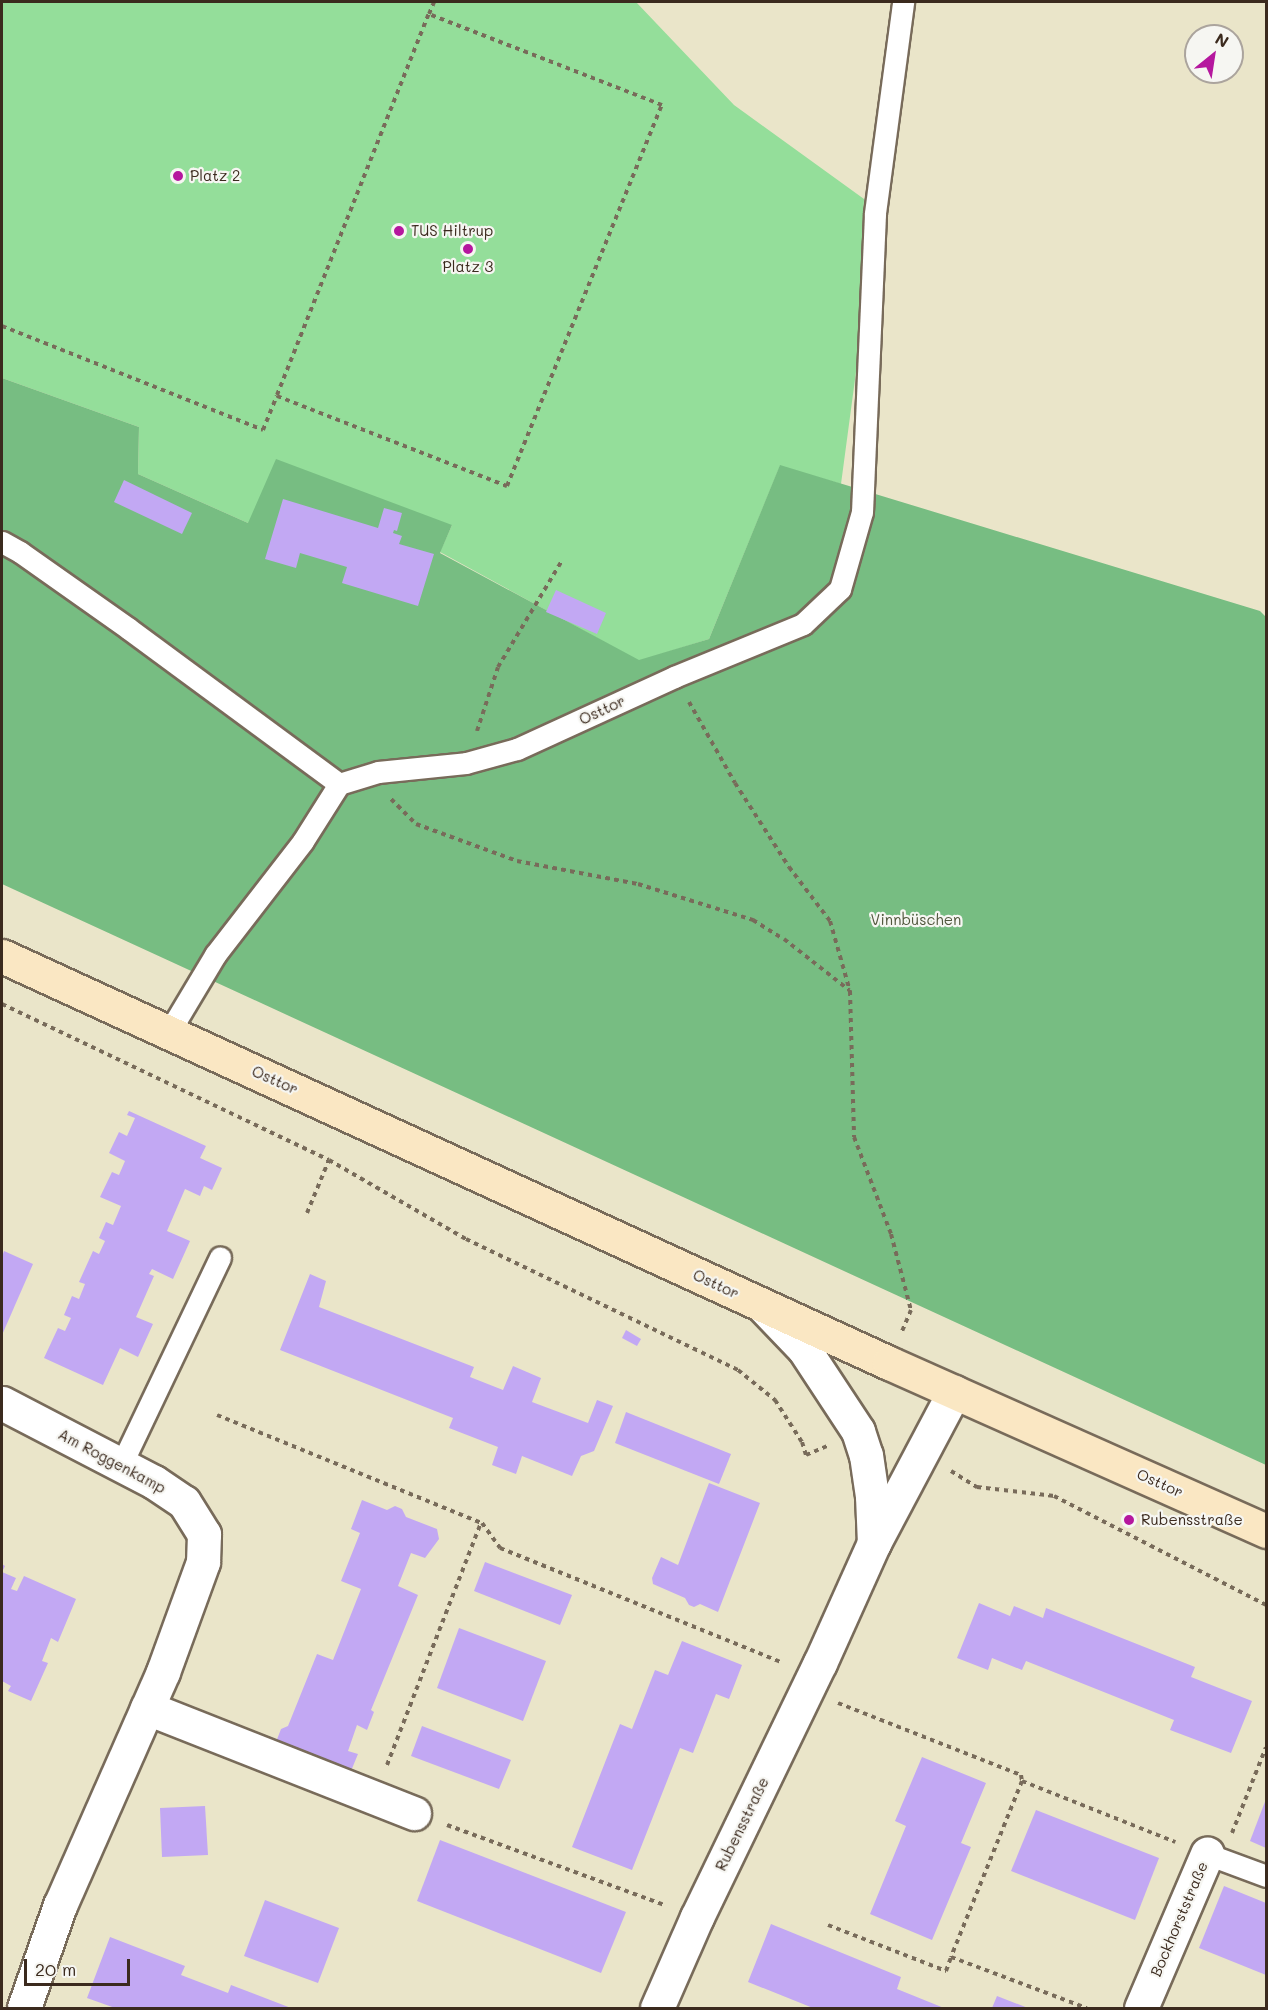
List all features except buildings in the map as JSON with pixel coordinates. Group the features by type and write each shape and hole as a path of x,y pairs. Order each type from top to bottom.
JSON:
{"main road":[{"name":"Osttor","path":"2,956 889,1363 1266,1531"}],"street":[{"name":"Rubensstraße","path":"762,1305 804,1349 858,1431 866,1455 872,1496 874,1543"},
{"name":"Rubensstraße","path":"657,2008 696,1917 810,1683 874,1543 954,1392"},
{"name":"Am Roggenkamp","path":"2,1403 121,1465 184,1502 204,1534 203,1563 147,1708 60,1905 24,2008"},
{"path":"147,1708 414,1813"},
{"name":"Bockhorststraße","path":"1141,2008 1207,1854"}],"lane":[{"name":"Osttor","path":"339,784 378,772 466,763 517,749 674,677 803,624 840,589 862,512 875,213 903,2"},
{"path":"2,542 20,552 129,629 339,784 303,841 214,955 168,1032"},
{"path":"121,1465 220,1257"},
{"name":"Bockhorststraße","path":"1207,1854 1266,1876"}],"path":[{"path":"2,326 263,430 434,2"},
{"path":"276,396 507,486 658,116 662,105 429,15"},
{"path":"466,763 498,667 561,562"},
{"path":"674,677 735,783 789,867 830,921 850,991 854,1137 891,1234 911,1310 889,1363"},
{"path":"378,772 393,802 416,824 517,861 638,884 753,920 784,939 850,991"},
{"path":"2,1004 329,1160 466,1239 738,1370 775,1400 797,1434 806,1455 858,1431"},
{"path":"307,1213 329,1160"},
{"path":"217,1415 482,1523 500,1548 1022,1775 1022,1781 946,1971 828,1925"},
{"path":"922,1453 977,1487 1054,1496 1266,1605"},
{"path":"375,1797 482,1523"},
{"path":"1022,1781 1207,1854 1233,1832 1266,1748"},
{"path":"414,1813 696,1917"},
{"path":"951,1957 1087,2008"}],"green space":[{"name":"TUS Hiltrup","path":"2,2 636,2 734,105 864,199 858,357 841,484 780,466 709,639 639,661 440,552 452,525 248,523 138,474 139,427 2,378"},
{"name":"Vinnbüschen","path":"2,378 139,427 138,474 248,523 276,459 452,525 440,553 639,660 709,639 780,465 1260,611 1266,617 1266,1465 2,884"}],"place":[{"name":"Platz 2","path":"178,176"},
{"name":"TUS Hiltrup","path":"399,231"},
{"name":"Platz 3","path":"468,249"},
{"name":"Rubensstraße","path":"1129,1520"}]}
